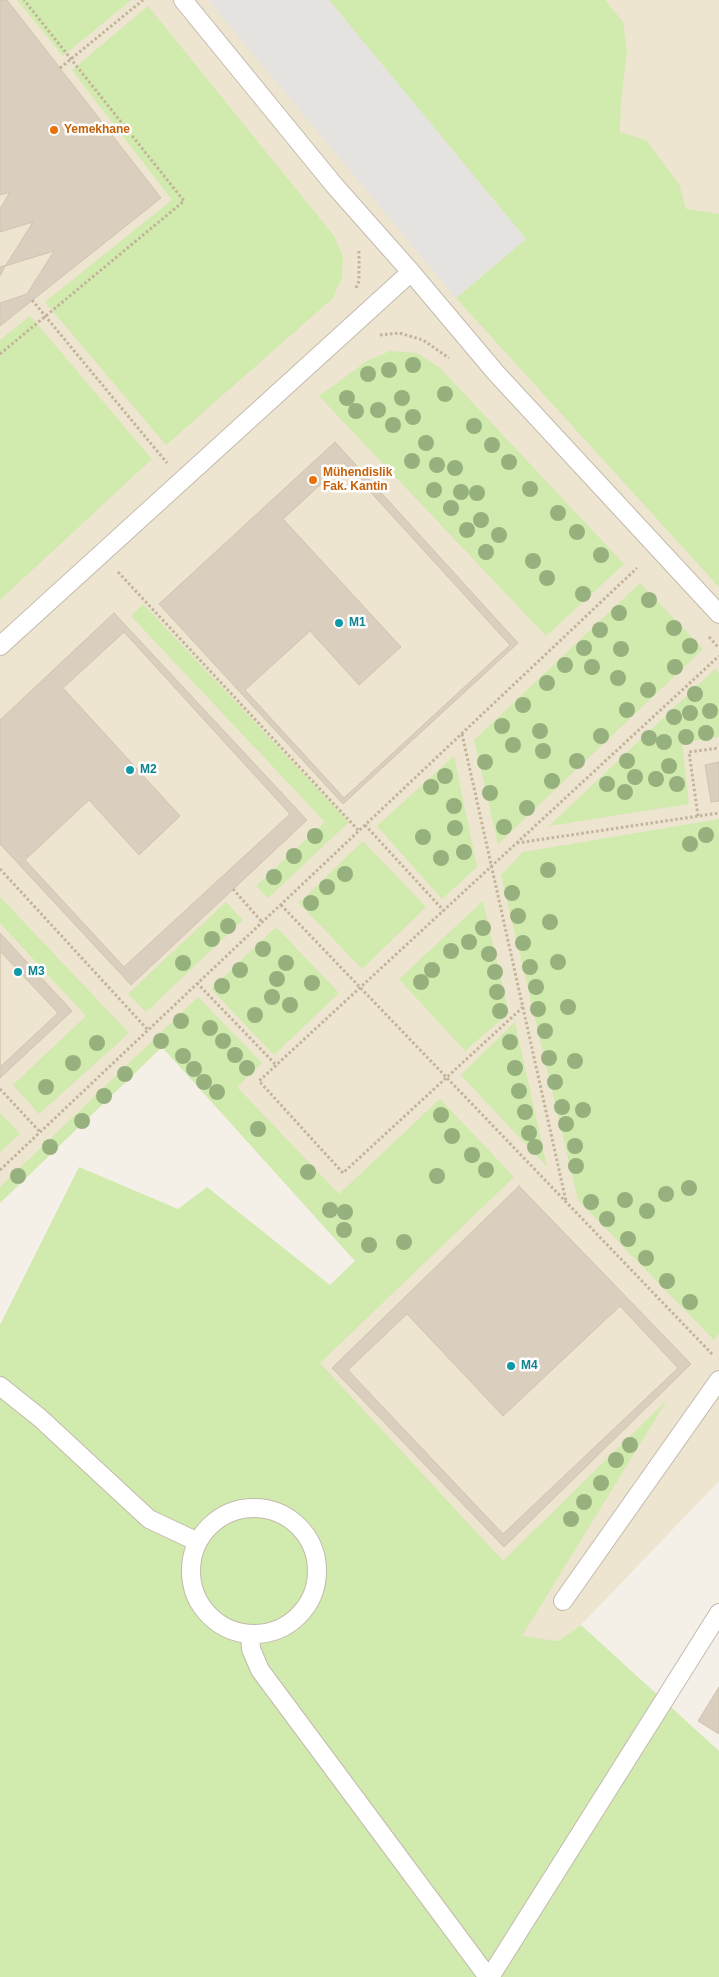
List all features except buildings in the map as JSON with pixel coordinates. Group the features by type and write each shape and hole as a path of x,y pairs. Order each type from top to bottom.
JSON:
{"lane":[{"path":"183,0 334,186 412,272 496,373 719,614"},
{"path":"0,646 412,272"},
{"path":"563,1601 719,1380"},
{"path":"0,1386 40,1418 150,1519 198,1542"},
{"path":"249,1508 270,1509 290,1518 305,1533 314,1551 317,1572 314,1592 305,1610 289,1624 271,1632 250,1634 230,1630 213,1619 200,1604 192,1584 192,1563 198,1542 211,1525 228,1513 249,1508"},
{"path":"250,1634 251,1649 260,1670 489,1977 719,1613"}],"path":[{"path":"0,354 184,201 24,0"},
{"path":"60,68 142,0"},
{"path":"352,296 359,281 359,249"},
{"path":"32,300 168,463"},
{"path":"371,336 399,333 423,340 445,354 452,362"},
{"path":"0,1170 637,568"},
{"path":"118,572 359,831"},
{"path":"706,633 719,648"},
{"path":"523,1006 343,1173 259,1081 719,656"},
{"path":"462,733 566,1202"},
{"path":"698,816 689,752 719,748"},
{"path":"517,843 719,813"},
{"path":"365,825 444,911"},
{"path":"0,870 148,1030"},
{"path":"233,889 262,922"},
{"path":"281,905 712,1354"},
{"path":"197,983 277,1066"},
{"path":"0,1089 40,1132"}],"shaded area":[{"path":"0,0 719,0 719,1481 581,1625 558,1641 522,1637 258,1354 355,1261 162,1047 0,1203"},
{"path":"208,0 329,0 526,239 456,298"}],"green space":[{"path":"17,0 131,0 63,56"},
{"path":"329,0 605,0 623,22 627,51 621,102 620,132 646,140 679,184 686,209 719,214 719,587 456,298 526,239"},
{"path":"148,6 334,236 343,257 342,278 332,299 166,445 45,302 172,200 72,70"},
{"path":"30,316 152,459 0,600 0,340"},
{"path":"390,351 417,353 440,368 624,564 546,636 319,396 367,361"},
{"path":"640,583 703,649 498,844 474,740"},
{"path":"143,604 349,822 268,898 256,886 325,822 131,616"},
{"path":"715,669 719,673 719,737 682,743 689,804 549,826"},
{"path":"454,756 477,867 442,899 377,826"},
{"path":"719,819 719,1334 714,1340 578,1200 501,875 523,852"},
{"path":"363,841 426,907 362,969 299,903"},
{"path":"0,897 129,1033 39,1114 13,1085 86,1016 0,923"},
{"path":"483,901 509,1013 465,1051 399,979"},
{"path":"226,902 243,920 146,1012 128,994"},
{"path":"276,927 339,993 274,1055 211,989"},
{"path":"198,997 262,1063 237,1087 339,1194 440,1099 514,1177 320,1363 503,1561 667,1400 522,1636 558,1641 581,1625 719,1751 719,1977 0,1977 0,1325 79,1167 178,1209 207,1187 330,1285 355,1261 162,1047 0,1203 0,1187"},
{"path":"515,1022 547,1167 461,1075"},
{"path":"0,1113 20,1134 0,1152"}],"place":[{"name":"Yemekhane","path":"54,130"},
{"name":"Mühendislik Fak. Kantin","path":"313,480"},
{"name":"M1","path":"339,623"},
{"name":"M2","path":"130,770"},
{"name":"M3","path":"18,972"},
{"name":"M4","path":"511,1366"}]}
